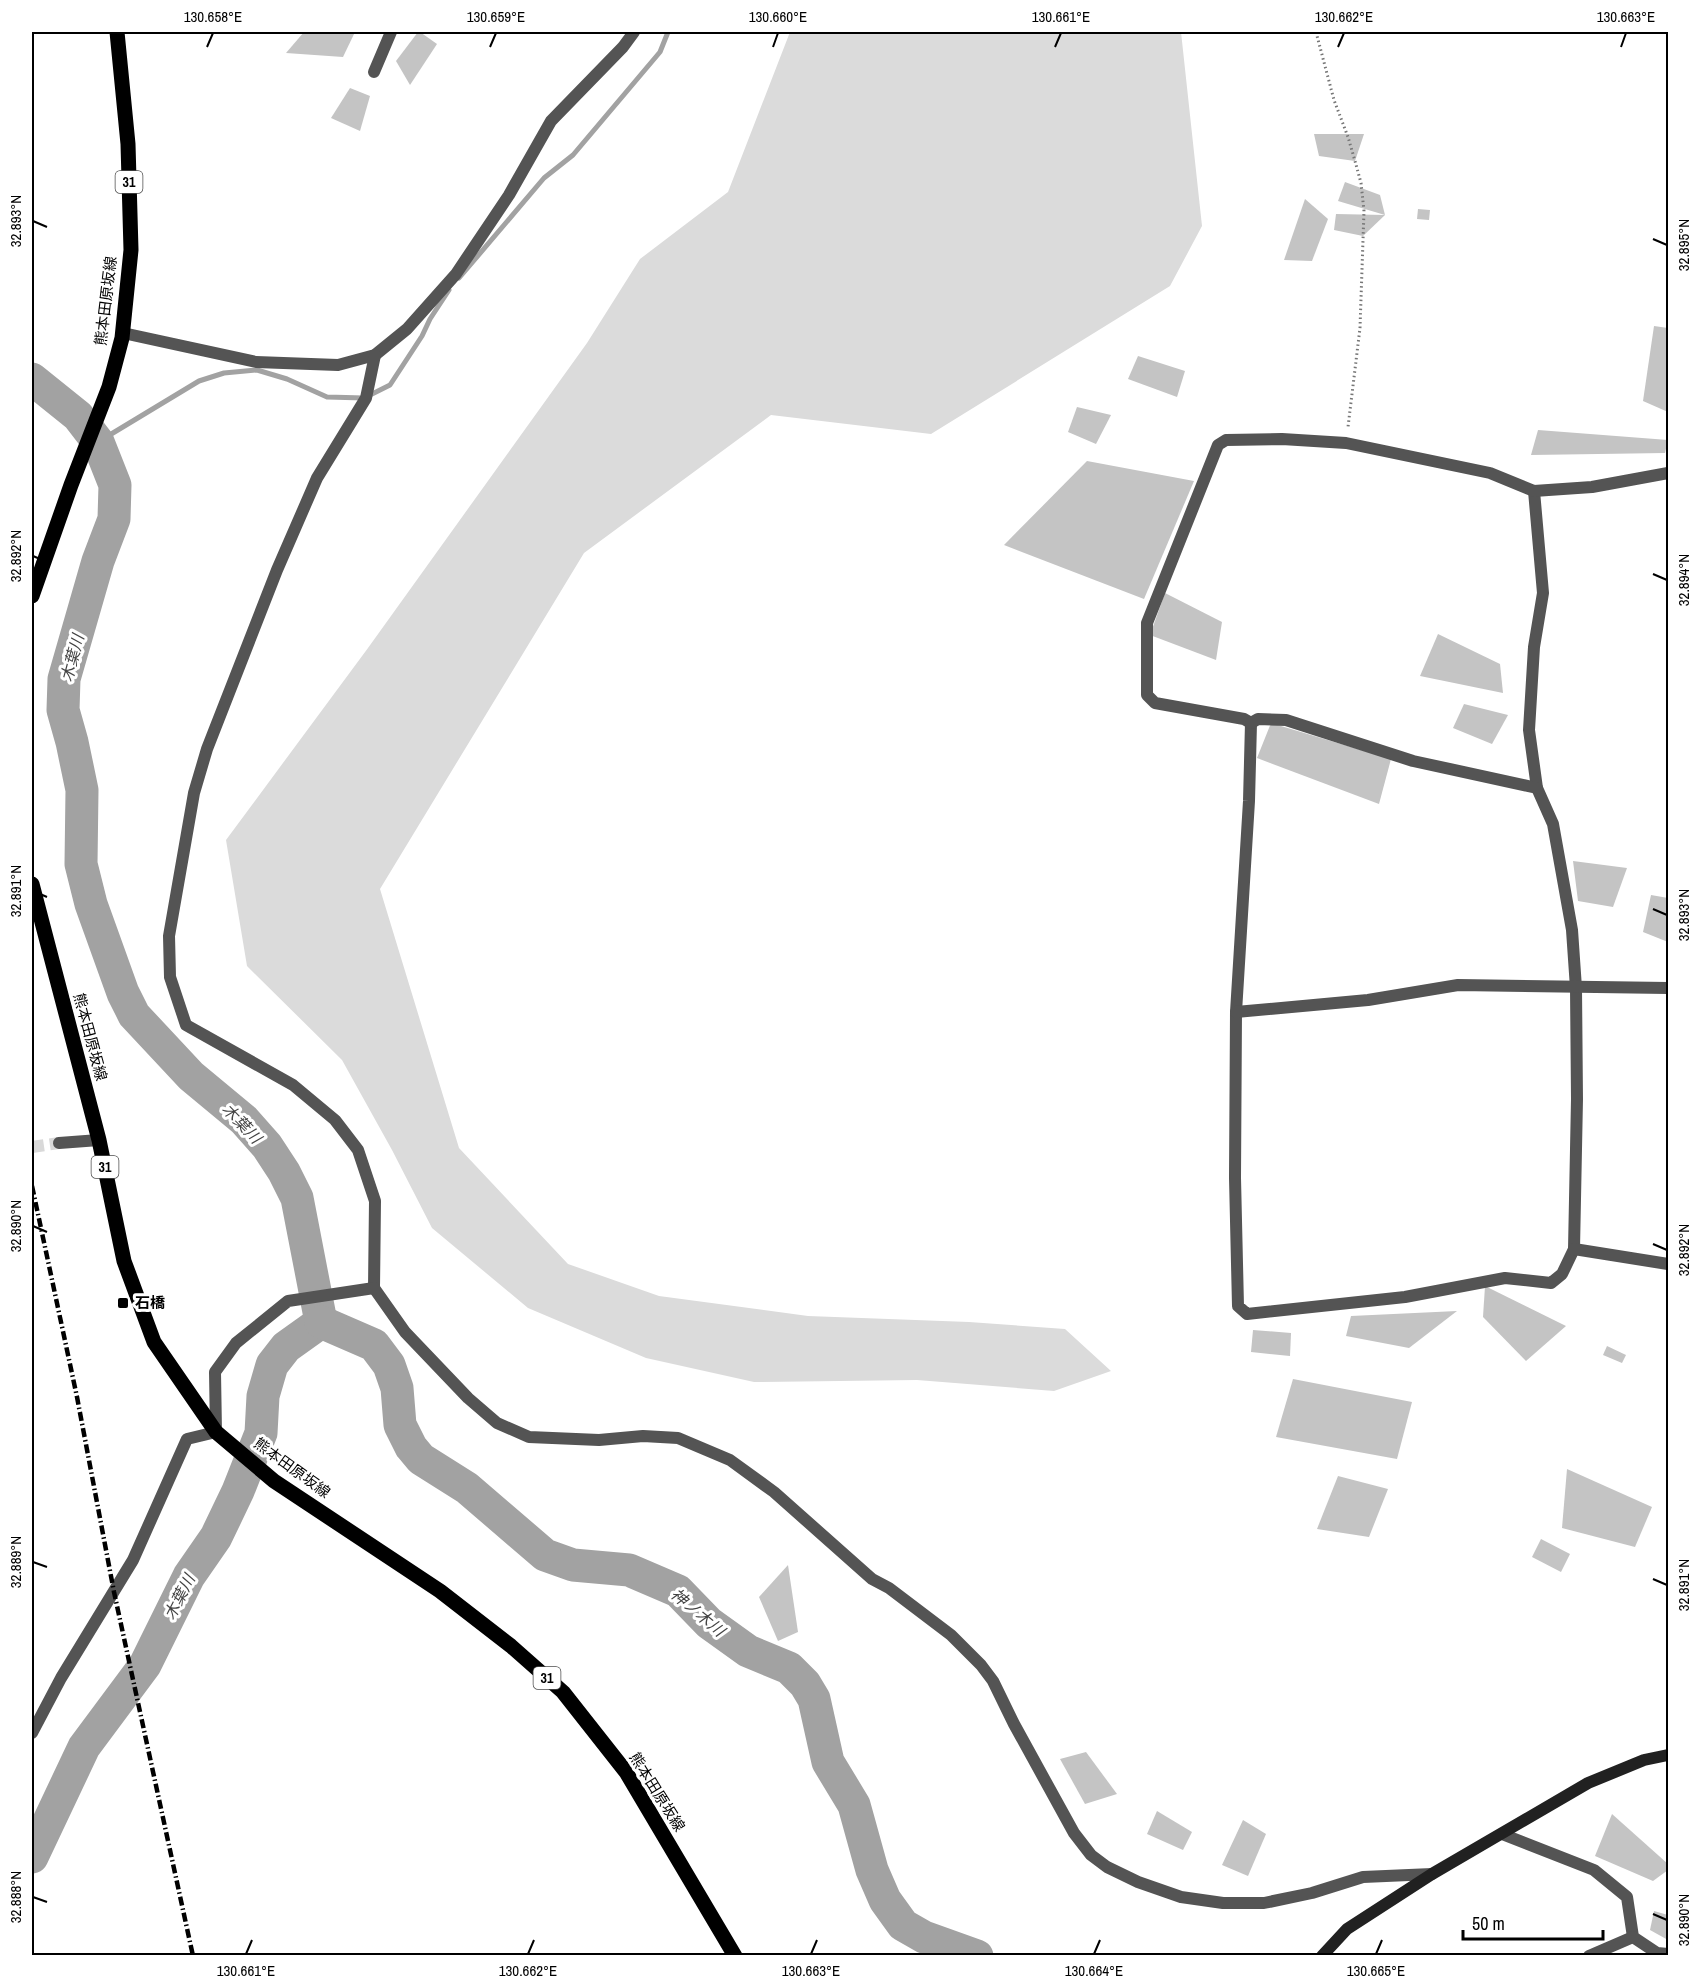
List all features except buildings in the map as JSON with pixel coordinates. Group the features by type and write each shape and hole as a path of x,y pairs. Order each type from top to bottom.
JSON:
{"main road":[{"name":"熊本田原坂線","path":"32,596 70,485 109,387 123,333 130,250 128,144 117,32"},
{"name":"熊本田原坂線","path":"32,884 99,1140 124,1261 154,1342 216,1432 274,1481 440,1591 511,1646 563,1692 626,1772 735,1956"}],"street":[{"path":"374,72 391,32"},
{"path":"123,333 256,362 338,365 375,355 407,329 456,274 509,195 551,121 623,47 634,32"},
{"path":"375,355 366,398 317,478 277,570 207,749 194,793 169,936 170,976 186,1025 293,1085 335,1120 358,1150 375,1202 374,1288 405,1332 468,1398 497,1423 529,1437 599,1440 642,1436 678,1438 730,1460 774,1492 872,1579 889,1588 951,1635 981,1665 993,1681 1074,1833 1091,1855 1107,1867 1138,1882 1181,1897 1223,1903 1264,1903 1312,1893 1363,1878 1432,1874"},
{"path":"1251,723 1244,718 1155,703 1147,695 1147,623 1218,445 1227,440 1282,439 1346,443 1490,473 1534,491 1592,487 1668,473"},
{"path":"1251,723 1249,801 1236,1012 1235,1178 1238,1306 1247,1314 1405,1297 1506,1278 1551,1283 1562,1274 1574,1249 1577,1099 1576,988 1572,930 1552,824 1537,788 1529,730 1534,647 1543,593 1534,491"},
{"path":"1251,723 1258,719 1286,720 1413,761 1537,788"},
{"path":"1236,1012 1368,1000 1458,985 1668,988"},
{"path":"59,1143 99,1140"},
{"path":"1574,1249 1668,1264"},
{"path":"32,1733 61,1678 133,1560 186,1439 216,1432 215,1372 236,1343 288,1301 374,1288"},
{"path":"1322,1956 1347,1929 1432,1874 1588,1783 1644,1760 1668,1755"},
{"path":"1502,1834 1594,1870 1628,1897 1633,1937 1657,1953 1668,1954"},
{"path":"1589,1956 1633,1937"}],"path":[{"path":"1316,32 1334,100 1348,137 1361,183 1364,211 1360,328 1346,443"}],"shaded area":[{"path":"790,32 1181,32 1202,226 1170,286 931,434 771,415 584,553 380,889 459,1148 568,1264 659,1296 808,1316 969,1322 1065,1329 1111,1371 1054,1391 917,1380 754,1382 646,1358 528,1308 432,1228 342,1060 247,966 226,840 368,648 587,343 640,259 728,192"}],"waterway":[{"path":"459,278 544,178 573,155 660,52 668,32"},
{"path":"98,442 199,381 224,373 257,370 287,379 327,397 364,398 390,385 449,290"},
{"name":"木葉川","path":"32,379 78,416 98,442 115,485 114,519 98,561 64,679 63,710 82,790 81,864 91,904 123,993 134,1015 191,1076 244,1120 267,1146 284,1172 297,1198 321,1322 286,1347 272,1365 263,1396 261,1433 238,1491 216,1537 189,1576 145,1665 84,1747 32,1857"},
{"name":"神ノ木川","path":"321,1322 374,1345 389,1365 397,1388 400,1425 411,1447 421,1459 467,1488 545,1555 573,1565 629,1570 678,1591 709,1623 748,1651 789,1668 805,1684 814,1699 828,1762 854,1805 872,1870 885,1900 903,1925 924,1937 977,1956"}],"tunnel":[{"path":"32,1147 59,1143"}],"railway":[{"path":"32,1186 77,1397 114,1592 193,1956"}],"place":[{"name":"石橋","path":"123,1303"}]}
